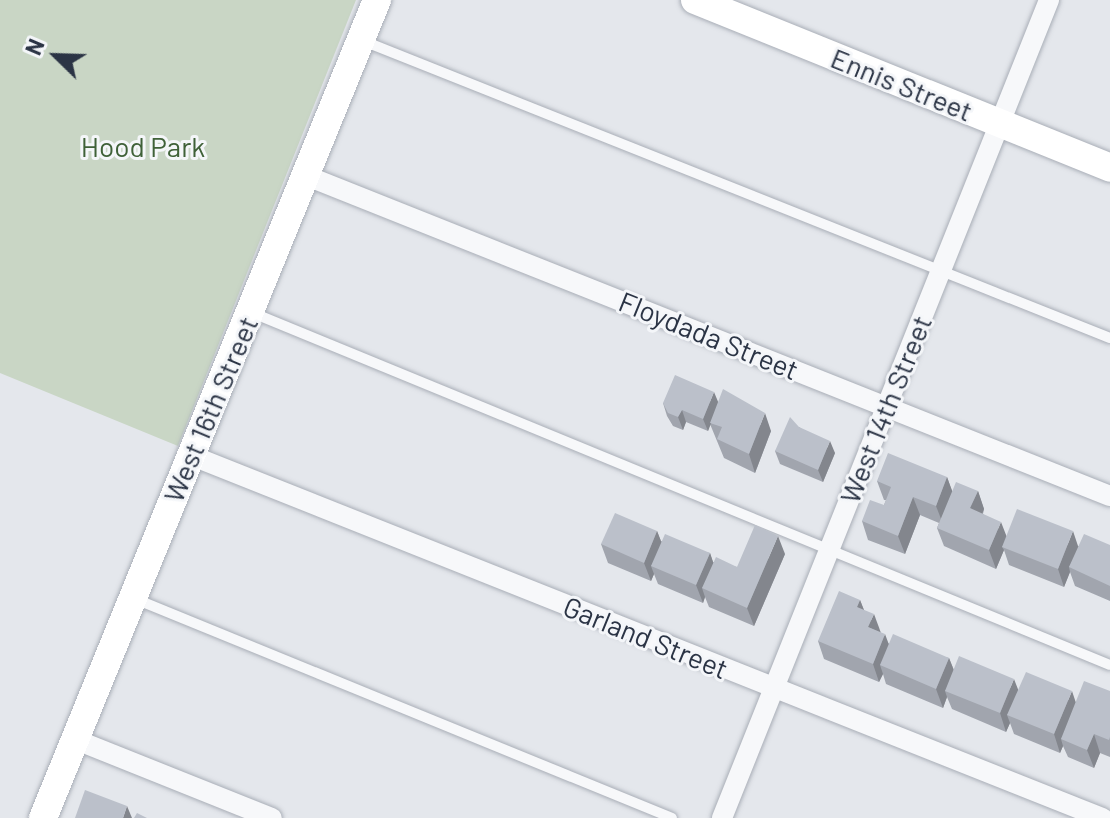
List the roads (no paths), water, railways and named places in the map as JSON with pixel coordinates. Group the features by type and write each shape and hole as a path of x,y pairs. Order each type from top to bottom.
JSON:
{"street":[{"name":"West 16th Street","path":"43,818 377,0"},
{"name":"Ennis Street","path":"695,0 1110,168"},
{"name":"West 14th Street","path":"722,818 1049,0"},
{"name":"Floydada Street","path":"307,176 1110,496"},
{"name":"Garland Street","path":"190,455 1102,818"},
{"path":"74,739 272,818"}],"lane":[{"path":"361,40 1110,338"},
{"path":"250,312 1110,665"},
{"path":"132,597 672,818"}],"park label":[{"name":"Hood Park","path":"143,146"}]}
